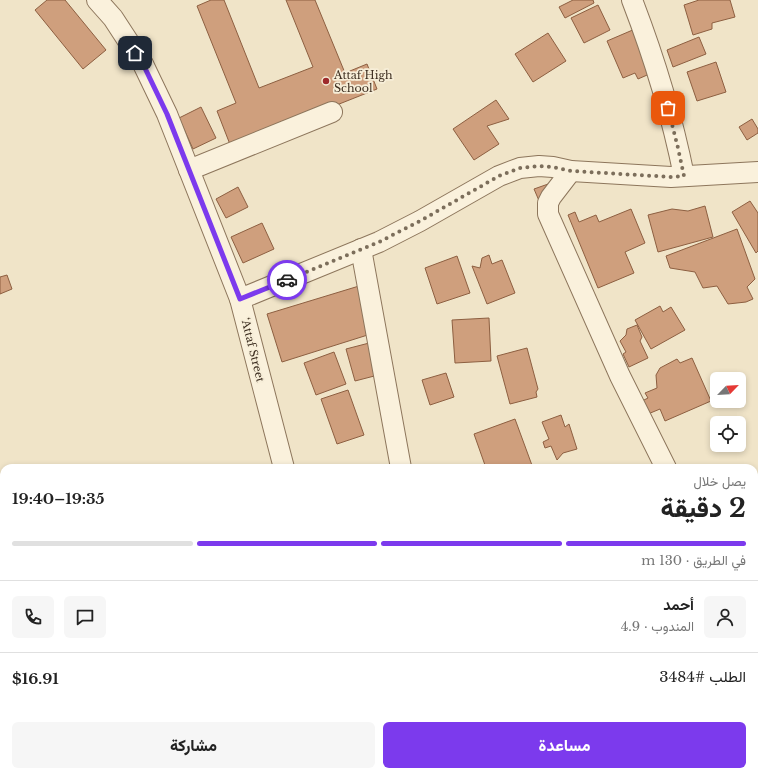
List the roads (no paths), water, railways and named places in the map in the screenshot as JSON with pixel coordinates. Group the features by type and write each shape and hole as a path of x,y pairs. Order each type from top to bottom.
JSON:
{"street":[{"name":"‘Attaf Street","path":"97,0 113,18 143,64 167,114 240,299 283,464"},
{"path":"632,0 642,26 668,108 684,176"},
{"path":"189,170 332,112"},
{"path":"240,299 379,242 420,221 499,176 520,168 539,166 571,171 671,177 758,172"},
{"path":"571,171 548,203 548,214 620,376 664,464"},
{"path":"361,249 400,464"}],"place":[{"name":"Attaf High School","path":"326,81"}]}
